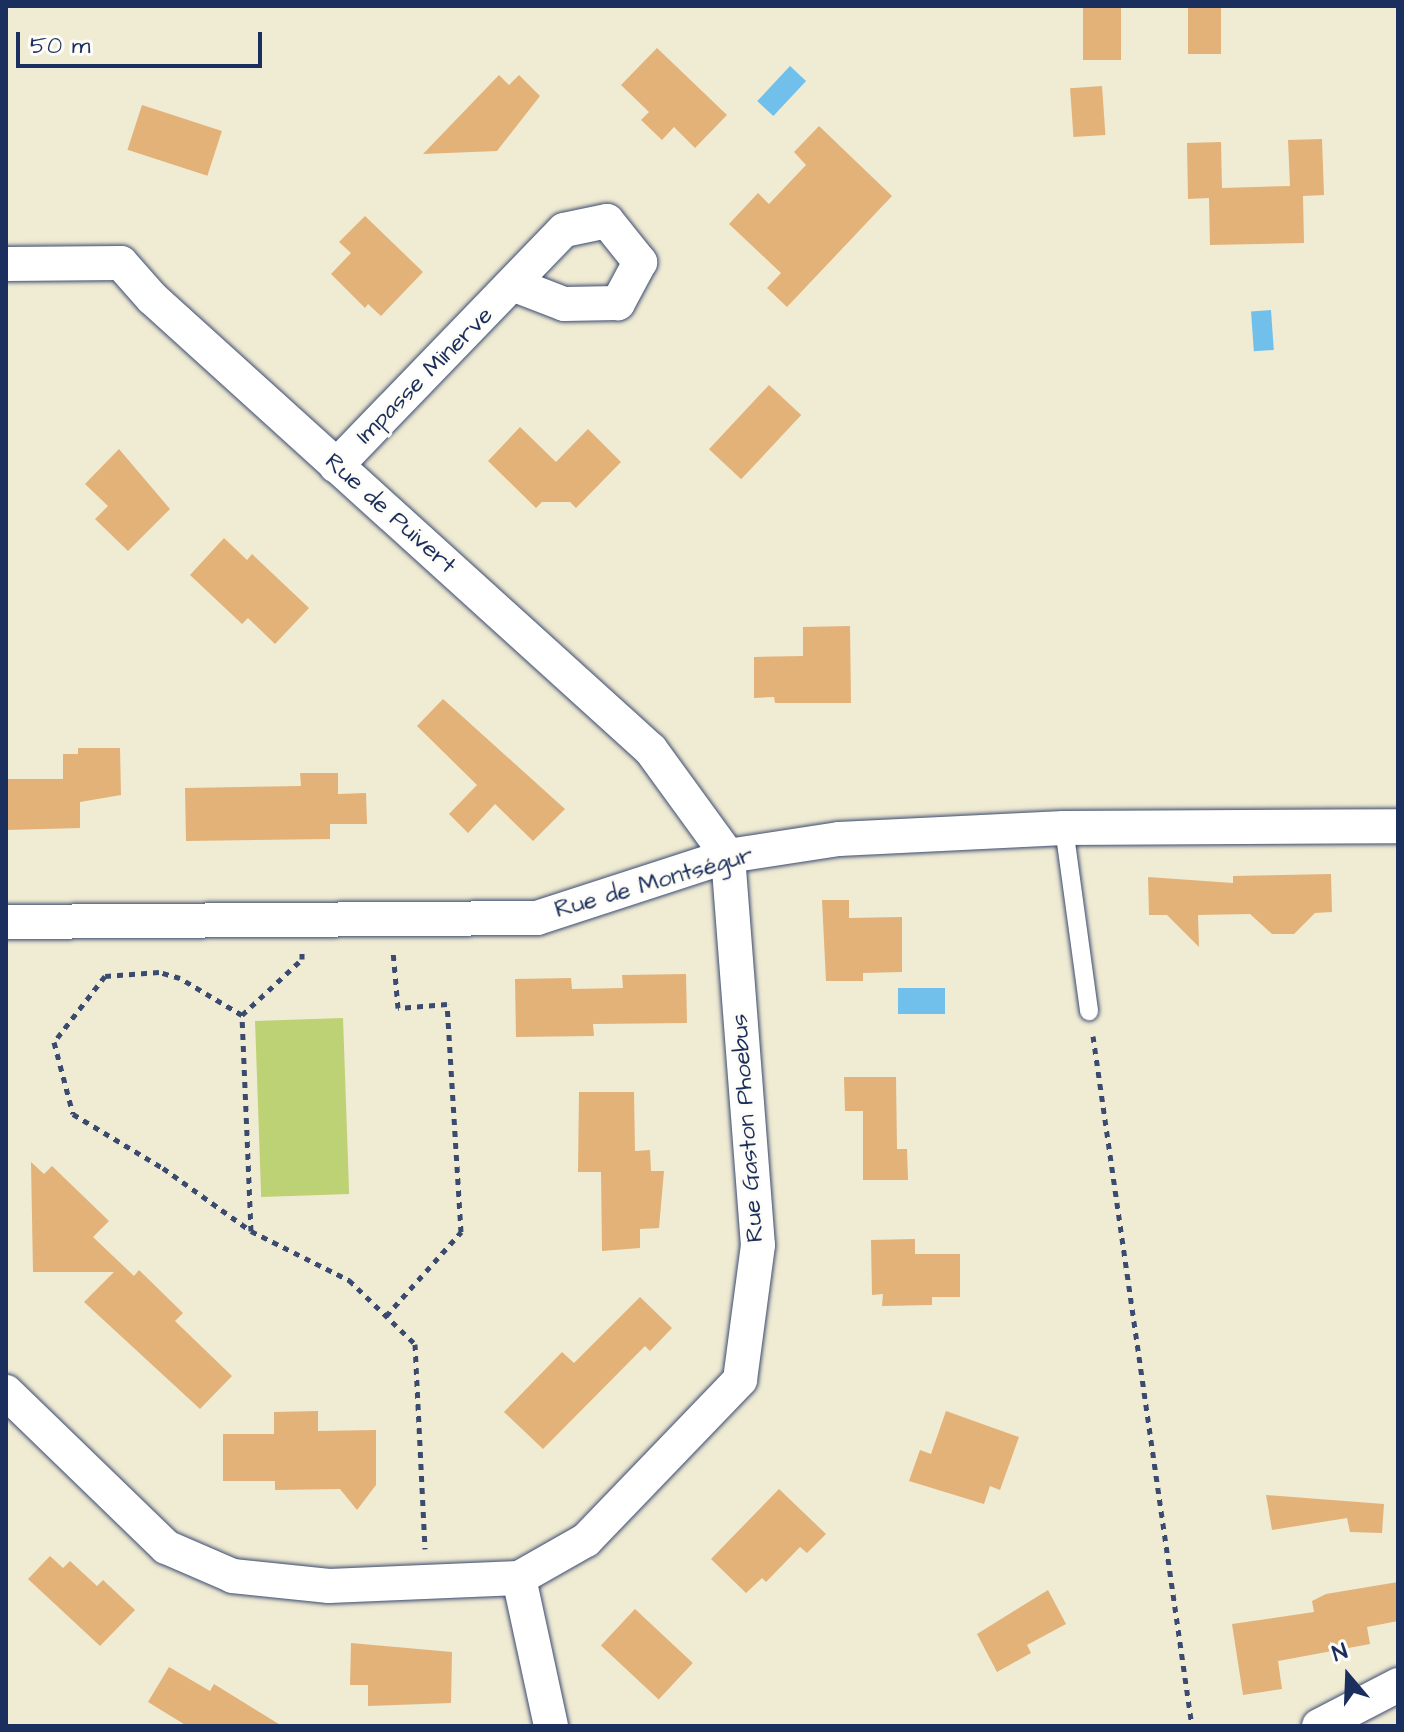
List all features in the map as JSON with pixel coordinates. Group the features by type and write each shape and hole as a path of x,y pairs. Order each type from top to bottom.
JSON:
{"street":[{"name":"Rue de Puivert","path":"6,264 121,263 152,298 651,750 728,856"},
{"name":"Impasse Minerve","path":"336,466 515,285"},
{"name":"Rue de Montségur","path":"6,922 302,917 537,918 728,856 839,839 1064,828 1398,826"},
{"name":"Rue Gaston Phoebus","path":"6,1392 166,1547 233,1576 329,1586 519,1578 586,1540 740,1380 758,1245 728,856"},
{"path":"519,1578 551,1726"},
{"path":"1319,1726 1398,1685"}],"lane":[{"path":"1064,828 1089,1011"}],"path":[{"path":"251,1231 242,1015 302,959 302,917"},
{"path":"386,1316 461,1232 447,1004 398,1008 391,918"},
{"path":"242,1015 180,978 159,972 105,976 54,1042 73,1114 163,1168 251,1231 349,1280 415,1344 427,1582"},
{"path":"1089,1011 1192,1726"}],"green space":[{"path":"343,1018 349,1194 261,1197 255,1021"}],"water":[{"path":"790,66 806,81 773,116 757,101"},
{"path":"1271,310 1274,350 1254,351 1251,311"},
{"path":"898,988 945,988 945,1014 898,1014"}],"building":[{"path":"1083,6 1121,6 1121,60 1083,60"},
{"path":"1188,6 1221,6 1221,54 1188,54"},
{"path":"657,48 727,115 695,148 674,127 662,140 641,120 649,112 621,85"},
{"path":"499,75 509,85 519,75 540,96 497,151 423,154"},
{"path":"1102,86 1105,135 1073,137 1070,88"},
{"path":"142,105 222,131 207,176 127,150"},
{"path":"819,126 892,196 787,307 767,288 781,273 729,224 758,193 769,204 806,165 794,152"},
{"path":"1322,139 1324,195 1303,196 1304,243 1210,245 1209,198 1188,199 1187,143 1221,142 1222,188 1290,186 1288,140"},
{"path":"365,216 423,272 381,316 368,304 365,308 331,274 351,253 339,242"},
{"path":"769,385 801,415 741,479 709,449"},
{"path":"520,427 556,462 588,429 621,462 576,508 570,502 542,502 536,508 488,461"},
{"path":"119,449 170,509 128,551 95,519 108,506 85,484"},
{"path":"224,538 247,560 252,554 309,608 275,644 248,618 242,624 190,575"},
{"path":"850,626 851,703 775,703 774,697 754,698 754,657 803,656 803,627"},
{"path":"443,699 565,809 533,841 495,804 468,833 449,814 477,785 417,726"},
{"path":"78,748 120,748 121,795 80,802 80,828 6,830 6,779 63,779 63,754 78,754"},
{"path":"300,773 338,773 338,794 366,793 367,824 330,824 330,839 186,841 185,788 301,786"},
{"path":"1331,874 1332,912 1315,913 1294,934 1272,934 1250,914 1198,915 1199,947 1167,915 1149,915 1148,877 1233,883 1233,876"},
{"path":"822,900 849,900 849,918 902,917 902,972 863,973 863,981 826,981"},
{"path":"686,974 687,1023 593,1024 594,1036 516,1037 515,979 571,978 572,989 623,988 622,975"},
{"path":"844,1077 896,1077 897,1149 907,1149 908,1180 863,1180 863,1111 845,1111"},
{"path":"579,1092 634,1092 635,1151 650,1150 651,1171 664,1171 659,1228 640,1229 640,1248 602,1251 601,1172 578,1172"},
{"path":"31,1162 44,1174 52,1166 109,1221 93,1237 134,1276 139,1270 183,1313 175,1321 232,1376 200,1409 84,1302 114,1272 33,1272"},
{"path":"915,1239 915,1254 960,1254 960,1297 932,1297 932,1305 882,1306 883,1294 872,1295 871,1240"},
{"path":"640,1297 672,1328 650,1351 645,1346 543,1449 504,1412 562,1352 574,1363"},
{"path":"318,1411 318,1431 376,1430 376,1485 357,1510 340,1489 275,1490 275,1481 223,1481 223,1434 274,1434 274,1412"},
{"path":"946,1411 1019,1437 1000,1490 990,1486 984,1504 909,1481 920,1450 931,1454"},
{"path":"779,1489 826,1534 807,1553 800,1547 766,1582 762,1578 746,1593 711,1559"},
{"path":"1266,1495 1384,1504 1382,1533 1350,1532 1347,1518 1272,1530"},
{"path":"50,1556 63,1568 70,1561 97,1586 103,1580 135,1610 100,1646 28,1579"},
{"path":"1398,1582 1398,1621 1367,1627 1370,1644 1278,1661 1282,1689 1243,1695 1232,1624 1314,1612 1312,1601 1326,1594"},
{"path":"1048,1590 1066,1624 1027,1645 1031,1653 997,1672 977,1634"},
{"path":"635,1609 693,1663 659,1699 601,1646"},
{"path":"351,1643 452,1652 451,1703 368,1706 368,1685 350,1685"},
{"path":"169,1667 210,1691 214,1684 282,1726 187,1726 148,1702"}]}
